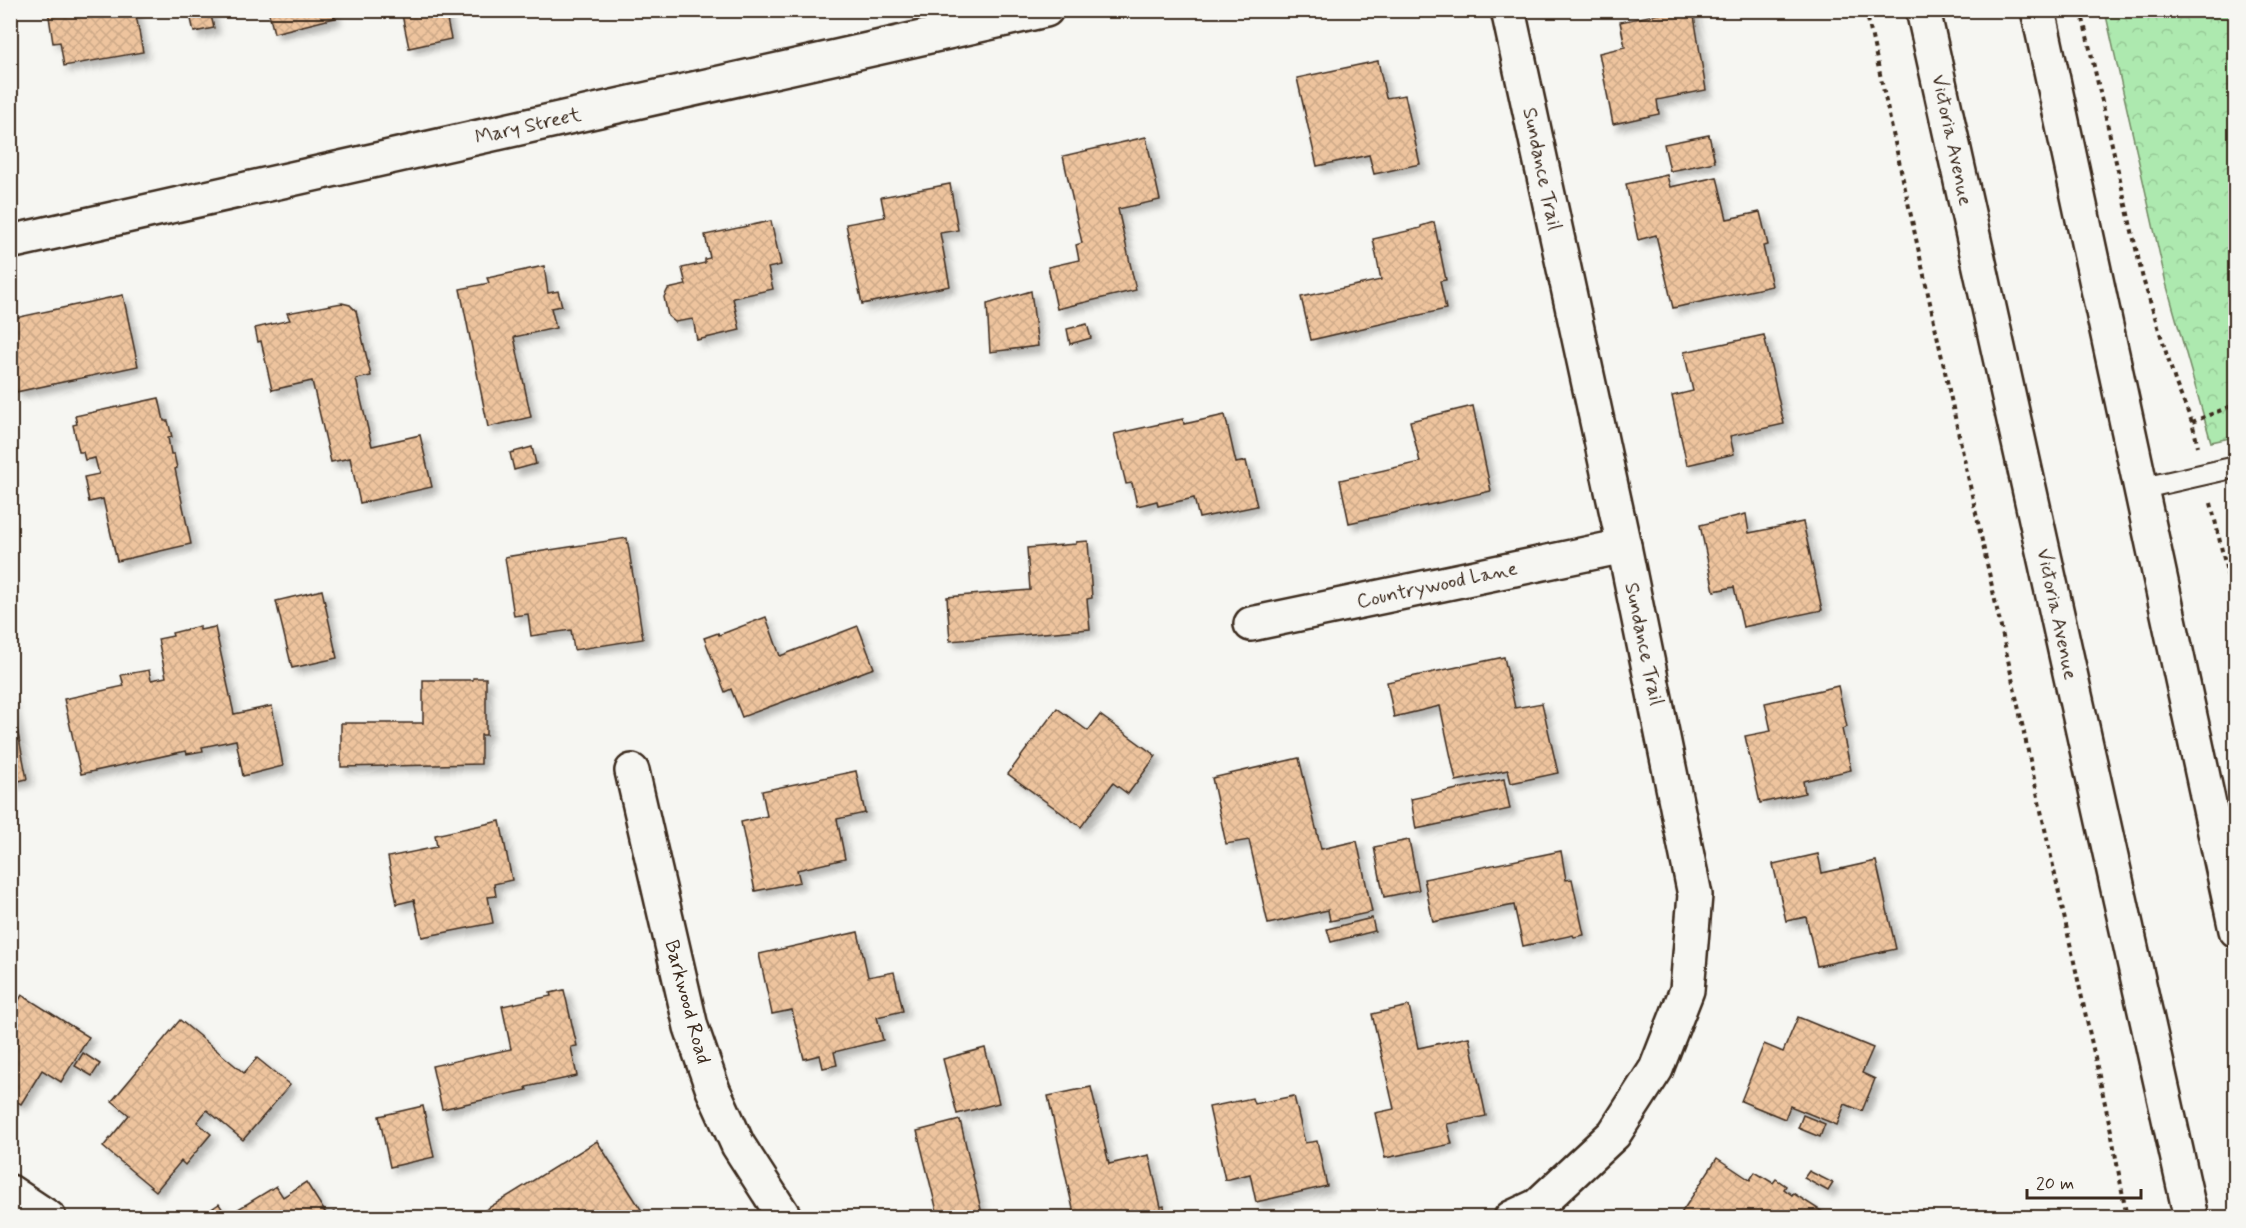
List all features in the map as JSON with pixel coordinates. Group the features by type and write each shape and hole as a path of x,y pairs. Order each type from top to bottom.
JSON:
{"street":[{"name":"Mary Street","path":"10,242 1046,10"},
{"name":"Sundance Trail","path":"1508,10 1624,546 1695,895 1687,990 1656,1069 1614,1134 1537,1206 1511,1218"},
{"name":"Victoria Avenue","path":"1923,10 2191,1218"},
{"path":"2038,10 2235,930"},
{"name":"Countrywood Lane","path":"1251,624 1624,546"},
{"name":"Barkwood Road","path":"632,771 691,1027 709,1079 738,1145 785,1218"},
{"path":"10,1192 49,1218"}],"lane":[{"path":"2139,489 2235,467"}],"path":[{"path":"1866,10 2111,1131 2127,1218"},
{"path":"2081,10 2143,279 2176,384 2192,422 2235,610"},
{"path":"2192,422 2235,404"}],"green space":[{"path":"2105,11 2235,11 2235,437 2211,442 2166,283"}],"building":[{"path":"48,10 135,10 143,52 64,66 60,42 53,43"},
{"path":"268,10 333,10 335,18 274,33"},
{"path":"401,10 445,10 451,39 409,48"},
{"path":"1678,10 1693,10 1706,90 1657,100 1659,114 1613,124 1599,53 1625,47 1620,22"},
{"path":"210,11 214,28 194,32 190,15"},
{"path":"1378,61 1386,98 1405,95 1420,164 1374,174 1369,155 1317,166 1297,78"},
{"path":"1709,135 1715,162 1670,171 1664,144"},
{"path":"1146,137 1160,200 1118,209 1136,290 1057,309 1048,267 1079,260 1076,245 1082,243 1063,156"},
{"path":"1667,175 1670,187 1717,177 1727,219 1760,212 1768,245 1763,246 1772,286 1673,308 1656,235 1638,240 1626,184"},
{"path":"950,184 958,230 940,233 950,286 862,304 846,224 885,217 881,197"},
{"path":"771,221 781,265 768,268 773,289 733,298 740,330 697,340 693,319 675,322 668,316 664,297 668,289 686,285 682,268 705,263 705,259 710,258 705,235"},
{"path":"1434,222 1446,280 1440,281 1446,309 1311,340 1301,297 1381,280 1373,239 1421,228 1421,226"},
{"path":"544,266 548,293 558,291 562,306 551,308 556,328 514,337 531,417 488,427 460,289 489,283 487,278"},
{"path":"1031,291 1038,346 990,352 987,304"},
{"path":"123,295 138,366 16,392 10,368 10,319"},
{"path":"342,303 350,305 356,311 371,376 356,379 372,446 420,435 432,487 360,503 350,458 331,462 312,381 272,390 261,341 258,342 255,328 290,320 287,313"},
{"path":"1087,324 1091,338 1070,344 1067,329"},
{"path":"1764,335 1784,424 1730,436 1734,454 1687,465 1672,396 1693,391 1684,352"},
{"path":"159,398 164,421 168,421 172,437 168,438 171,454 174,454 177,468 175,469 191,544 117,561 103,499 89,502 84,477 99,474 95,458 85,460 83,452 79,452 73,425 77,424 75,416"},
{"path":"1473,406 1491,491 1349,523 1340,480 1420,462 1410,421"},
{"path":"1225,415 1236,463 1246,461 1257,506 1199,518 1194,498 1158,506 1157,501 1137,506 1132,483 1126,484 1114,434 1183,419 1184,424"},
{"path":"532,447 536,464 514,470 510,453"},
{"path":"1746,514 1749,533 1803,522 1822,610 1743,627 1734,587 1714,591 1700,525"},
{"path":"627,538 643,639 574,650 571,630 531,636 528,614 514,616 505,557"},
{"path":"1088,541 1092,598 1087,599 1090,629 950,641 947,597 1030,590 1027,548"},
{"path":"322,590 337,658 292,668 276,601"},
{"path":"766,617 780,656 858,626 874,668 742,717 731,689 725,692 704,638 718,633 719,635"},
{"path":"200,626 200,630 215,627 234,714 272,706 283,766 243,776 236,740 202,747 203,751 187,754 186,751 81,774 64,699 124,686 121,675 149,670 151,680 166,677 158,639"},
{"path":"1504,657 1515,708 1542,703 1558,773 1511,783 1508,770 1456,781 1440,706 1394,717 1387,682"},
{"path":"473,678 486,678 486,735 481,735 481,764 341,767 341,723 423,723 423,680 473,680"},
{"path":"1838,686 1847,727 1842,729 1851,770 1803,781 1805,793 1760,803 1745,736 1771,731 1765,703"},
{"path":"10,698 27,779 10,783"},
{"path":"1057,708 1088,731 1100,715 1156,756 1128,794 1113,783 1081,827 1008,774"},
{"path":"1299,758 1321,849 1357,841 1372,912 1330,921 1328,910 1268,924 1249,840 1226,844 1212,778"},
{"path":"856,771 865,813 837,819 845,859 797,870 800,882 755,891 741,822 767,816 762,791"},
{"path":"1504,779 1510,809 1416,829 1411,799"},
{"path":"500,821 512,880 494,884 496,896 488,897 493,923 422,937 414,900 397,904 388,857 437,847 435,835"},
{"path":"1409,840 1419,890 1384,897 1374,847"},
{"path":"1561,851 1566,880 1572,879 1584,935 1574,937 1573,935 1523,946 1514,905 1433,922 1424,879"},
{"path":"1818,854 1822,873 1876,861 1896,949 1817,966 1806,917 1786,921 1773,864"},
{"path":"1372,918 1375,931 1331,942 1327,929"},
{"path":"858,932 868,977 894,972 903,1011 877,1017 883,1040 834,1052 837,1065 823,1068 820,1055 804,1059 792,1010 772,1014 759,954"},
{"path":"564,990 577,1046 571,1047 577,1076 442,1109 432,1066 511,1049 502,1006 551,996 550,993"},
{"path":"22,995 89,1037 61,1082 42,1070 21,1104 10,1098 10,1014"},
{"path":"1409,1006 1418,1048 1469,1037 1486,1116 1447,1124 1452,1144 1385,1158 1375,1113 1394,1109 1372,1014"},
{"path":"1798,1017 1873,1048 1862,1073 1875,1079 1862,1111 1845,1104 1837,1125 1790,1106 1785,1119 1741,1101 1764,1044 1783,1052"},
{"path":"180,1020 244,1073 257,1058 290,1085 243,1140 207,1110 197,1122 211,1134 185,1165 181,1161 156,1191 103,1147 129,1115 112,1101"},
{"path":"985,1048 999,1103 957,1114 943,1059"},
{"path":"83,1053 100,1064 92,1076 75,1066"},
{"path":"1091,1087 1109,1164 1149,1155 1161,1207 1164,1206 1166,1218 1075,1218 1048,1096"},
{"path":"1294,1096 1305,1143 1317,1141 1327,1186 1256,1202 1250,1174 1225,1180 1209,1107 1252,1098 1254,1104"},
{"path":"423,1106 434,1157 390,1167 379,1116"},
{"path":"1803,1115 1825,1124 1820,1137 1798,1128"},
{"path":"960,1120 983,1218 911,1218 937,1211 917,1131"},
{"path":"597,1141 644,1214 638,1218 572,1218 567,1210 555,1218 474,1217"},
{"path":"1717,1158 1750,1180 1755,1172 1773,1183 1776,1179 1786,1186 1784,1189 1792,1195 1793,1193 1826,1214 1824,1218 1678,1218"},
{"path":"1809,1171 1833,1183 1828,1191 1804,1178"},
{"path":"306,1182 327,1215 335,1212 338,1218 198,1218 219,1204 227,1216 276,1186 283,1197"}]}
